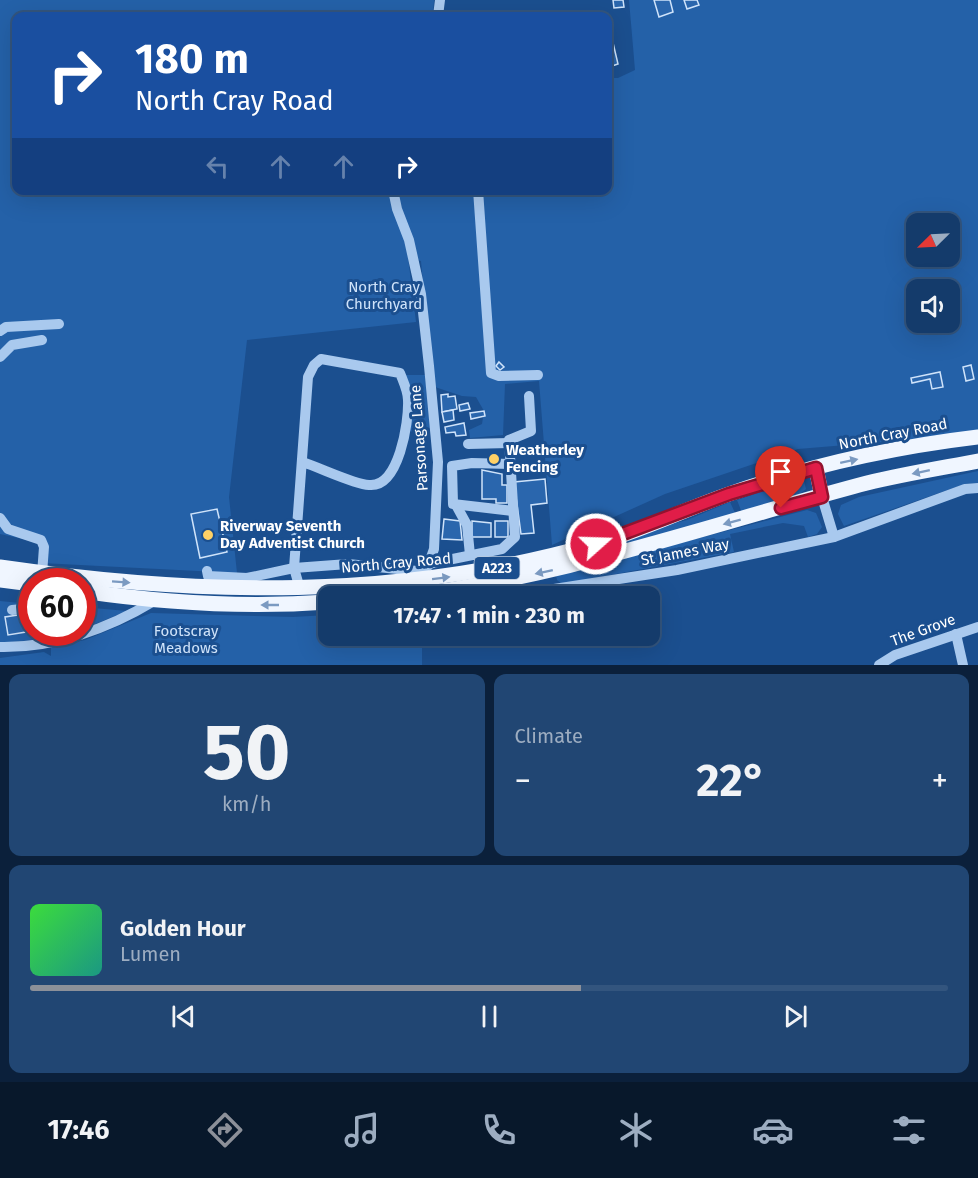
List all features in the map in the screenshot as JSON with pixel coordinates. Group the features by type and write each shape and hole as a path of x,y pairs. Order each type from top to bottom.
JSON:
{"main road":[{"name":"North Cray Road","path":"96,580 189,587 300,590 441,578 538,560 596,544 729,494 816,468 978,437"},
{"name":"A223","path":"472,586 565,567 867,483 978,461"},
{"path":"816,468 822,497"},
{"name":"North Cray Road","path":"0,567 18,573"},
{"name":"North Cray Road","path":"0,580 18,580"},
{"path":"96,593 154,602 236,605 318,602"}],"street":[{"name":"Parsonage Lane","path":"394,195 397,210 409,240 421,294 438,462 434,549 428,564"},
{"path":"478,195 491,373 499,376 538,375"},
{"path":"0,331 6,327 59,324"},
{"path":"0,357 12,345 42,340"},
{"path":"300,590 294,568 308,377 314,365 321,359 400,373 409,397 407,417 394,471 384,482 369,486 302,462"},
{"path":"207,571 208,576 247,578 294,568 348,564 417,571 428,564 501,549 509,545 515,537 509,440 531,431 529,396"},
{"path":"468,444 509,443"},
{"path":"470,555 467,525 456,505 453,504 452,466 510,464"},
{"name":"St James Way","path":"573,586 677,570 834,537 965,489 978,488"},
{"path":"822,497 834,537"},
{"path":"456,505 513,512"},
{"path":"0,518 8,529 41,540 44,547 39,568"},
{"path":"96,627 118,621 154,602"},
{"path":"12,610 18,609"},
{"name":"The Grove","path":"879,665 895,655 978,627"},
{"path":"956,634 963,665"},
{"path":"0,647 18,644"}],"green space":[{"name":"North Cray Churchyard","path":"0,0 434,0 433,12 12,12 12,195 612,195 612,78 618,78 635,70 629,0 978,0 978,434 798,449 665,494 552,545 539,381 505,384 503,435 470,438 469,430 482,424 484,411 476,397 462,396 432,386 421,261 408,257 416,322 247,340 229,497 237,573 41,563 42,543 0,534"},
{"path":"404,375 425,375 430,428 418,425 417,432 406,431"},
{"path":"978,471 978,483 965,484 844,526 838,514 841,505 859,497"},
{"path":"799,479 804,481 806,489 792,500 742,513 737,500"},
{"path":"730,502 736,515 627,545 467,578 687,520"},
{"path":"807,510 816,513 822,527 817,534 808,537 804,526 783,523 730,534 734,552 562,584 557,580 556,575"},
{"path":"0,601 18,603 18,641 0,643"},
{"path":"96,608 127,611 96,624"},
{"name":"Footscray Meadows","path":"151,613 293,617 318,616 318,646 422,646 422,665 0,665 0,658 44,652 51,656 51,647 56,646 96,646 96,636"}],"building":[{"path":"613,0 623,0 624,7 614,8"},
{"path":"654,0 670,0 673,12 659,17"},
{"path":"684,0 697,0 699,5 687,9"},
{"path":"612,38 618,64 612,66"},
{"path":"499,362 504,367 500,370 496,366"},
{"path":"971,365 974,379 966,381 963,367"},
{"path":"940,372 943,387 932,389 930,379 912,383 911,378"},
{"path":"448,394 448,397 455,396 457,409 442,412 441,395"},
{"path":"468,403 470,409 460,411 459,405"},
{"path":"453,410 454,420 444,422 442,412"},
{"path":"484,411 485,416 471,419 470,413"},
{"path":"464,423 466,435 456,436 455,432 446,433 445,427"},
{"path":"482,470 502,474 502,485 507,485 507,503 496,503 496,499 482,499"},
{"path":"545,479 547,503 531,505 534,533 521,534 514,482"},
{"path":"217,509 227,552 200,558 191,514"},
{"path":"444,519 460,521 462,540 442,539"},
{"path":"472,521 491,523 491,537 472,537"},
{"name":"Weatherley Fencing","path":"495,521 508,521 508,537 495,537"},
{"path":"18,615 18,633 8,635 5,617"}],"place":[{"name":"Weatherley Fencing","path":"494,459"},
{"name":"Riverway Seventh Day Adventist Church","path":"208,535"}],"route":[{"path":"596,544 729,494 816,468 822,497 781,508"}]}
